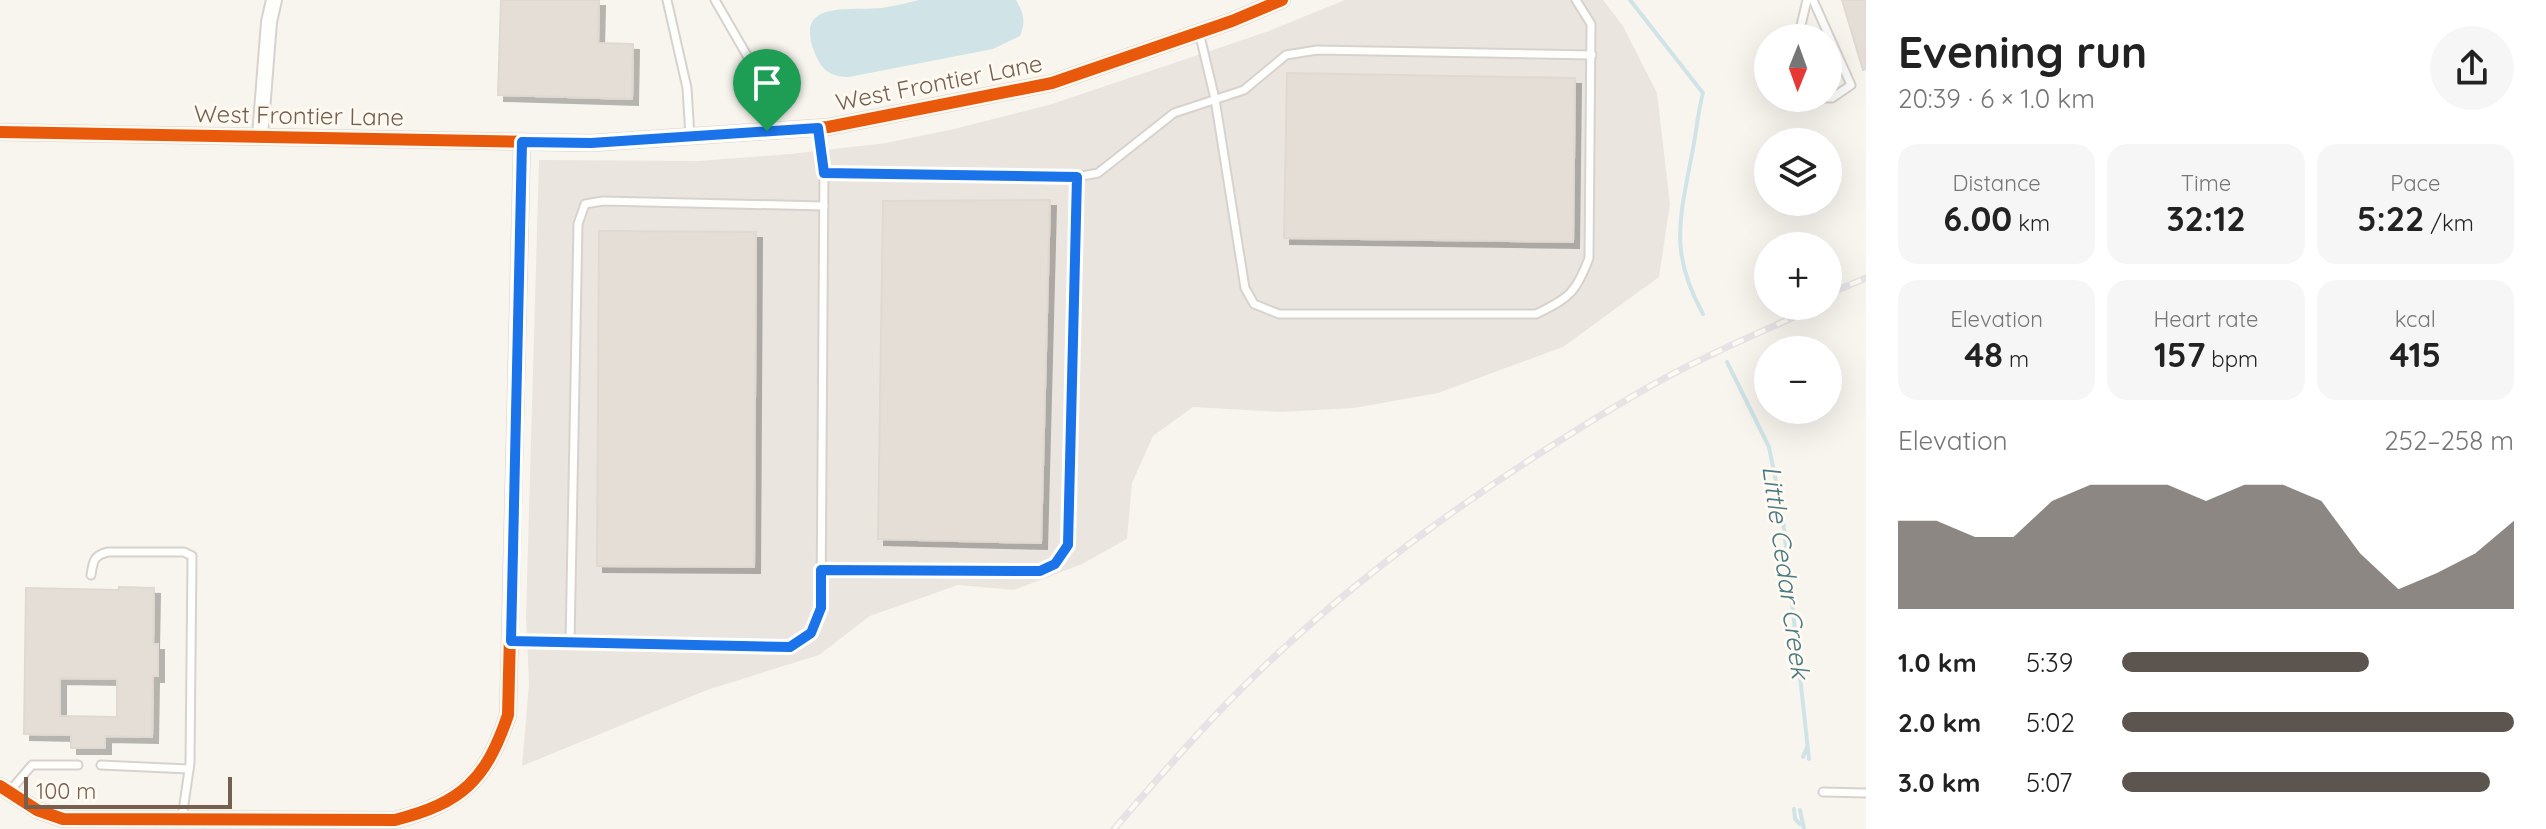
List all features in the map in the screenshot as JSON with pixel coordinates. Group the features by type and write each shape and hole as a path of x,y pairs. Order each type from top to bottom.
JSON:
{"street":[{"path":"260,136 269,22 274,0"},
{"name":"West Frontier Lane","path":"0,132 591,143 818,128 1052,83 1282,0"},
{"path":"4,789 37,810 92,824 181,820 395,820 444,804 466,789 484,769 497,747 508,715 522,142"}],"lane":[{"path":"667,0 687,88 690,137"},
{"path":"715,0 768,92 767,131"},
{"path":"1199,32 1215,99 1245,288 1254,304 1279,314 1536,314 1560,302 1579,284 1589,258 1591,24 1576,0"},
{"path":"1801,24 1807,0"},
{"path":"1813,0 1824,24"},
{"path":"824,173 1077,177 1098,173 1174,113 1244,90 1286,55 1317,50 1592,55"},
{"path":"1842,65 1851,85 1842,91"},
{"path":"511,641 790,647 811,633 821,608 824,173 818,128"},
{"path":"821,570 1040,571 1055,564 1068,545 1077,177"},
{"path":"570,643 578,224 585,204 603,201 824,206"},
{"path":"91,575 93,561 98,554 184,552 192,556 189,769 181,820"},
{"path":"4,789 32,765 78,765"},
{"path":"101,765 189,769"},
{"path":"1823,792 1866,793"}],"shaded area":[{"path":"919,0 1016,0 1023,18 1022,31 1020,36 993,49 849,77 838,76 822,66 810,38 811,25 816,17 838,10 882,8"},
{"path":"1345,0 1603,0 1623,26 1657,93 1670,204 1659,277 1563,347 1438,393 1354,408 1280,412 1193,407 1153,436 1132,483 1127,539 1082,564 1014,590 958,585 870,616 819,655 707,690 522,766 529,684 526,616 539,160 698,161 886,143 1052,104 1269,31"}],"building":[{"path":"501,0 599,0 598,43 633,44 632,99 498,95"},
{"path":"1842,0 1866,0 1866,69 1863,70"},
{"path":"1287,73 1575,78 1573,242 1284,238"},
{"path":"1050,200 1041,543 878,539 883,201"},
{"path":"599,231 756,232 754,567 597,566"},
{"path":"119,587 154,588 153,644 158,644 158,676 153,676 152,737 105,736 105,748 71,748 71,735 24,734 26,588 119,590","holes":["60,678 117,679 117,717 60,716"]}],"waterway":[{"name":"Little Cedar Creek","path":"1630,0 1703,93 1683,201 1680,238 1686,273 1703,314"},
{"name":"Little Cedar Creek","path":"1727,362 1769,447 1782,511 1809,759"},
{"name":"Little Cedar Creek","path":"1803,757 1807,747"},
{"name":"Little Cedar Creek","path":"1794,809 1795,819 1800,824"},
{"name":"Little Cedar Creek","path":"1800,810 1804,829"}],"railway":[{"path":"1842,288 1866,278"},
{"path":"1114,829 1202,730 1277,654 1324,612 1423,534 1526,462 1655,383 1788,320"}],"cycle path":[{"path":"0,132 591,143 828,127 1052,83 1232,21 1282,0"},
{"path":"0,786 37,810 63,819 395,820 438,806 468,786 480,772 500,737 508,715 522,142"}],"route":[{"path":"818,128 824,173 1077,177 1068,545 1055,564 1040,571 821,570 821,608 811,633 790,647 511,641 522,142 591,143 767,131 818,128"}]}
